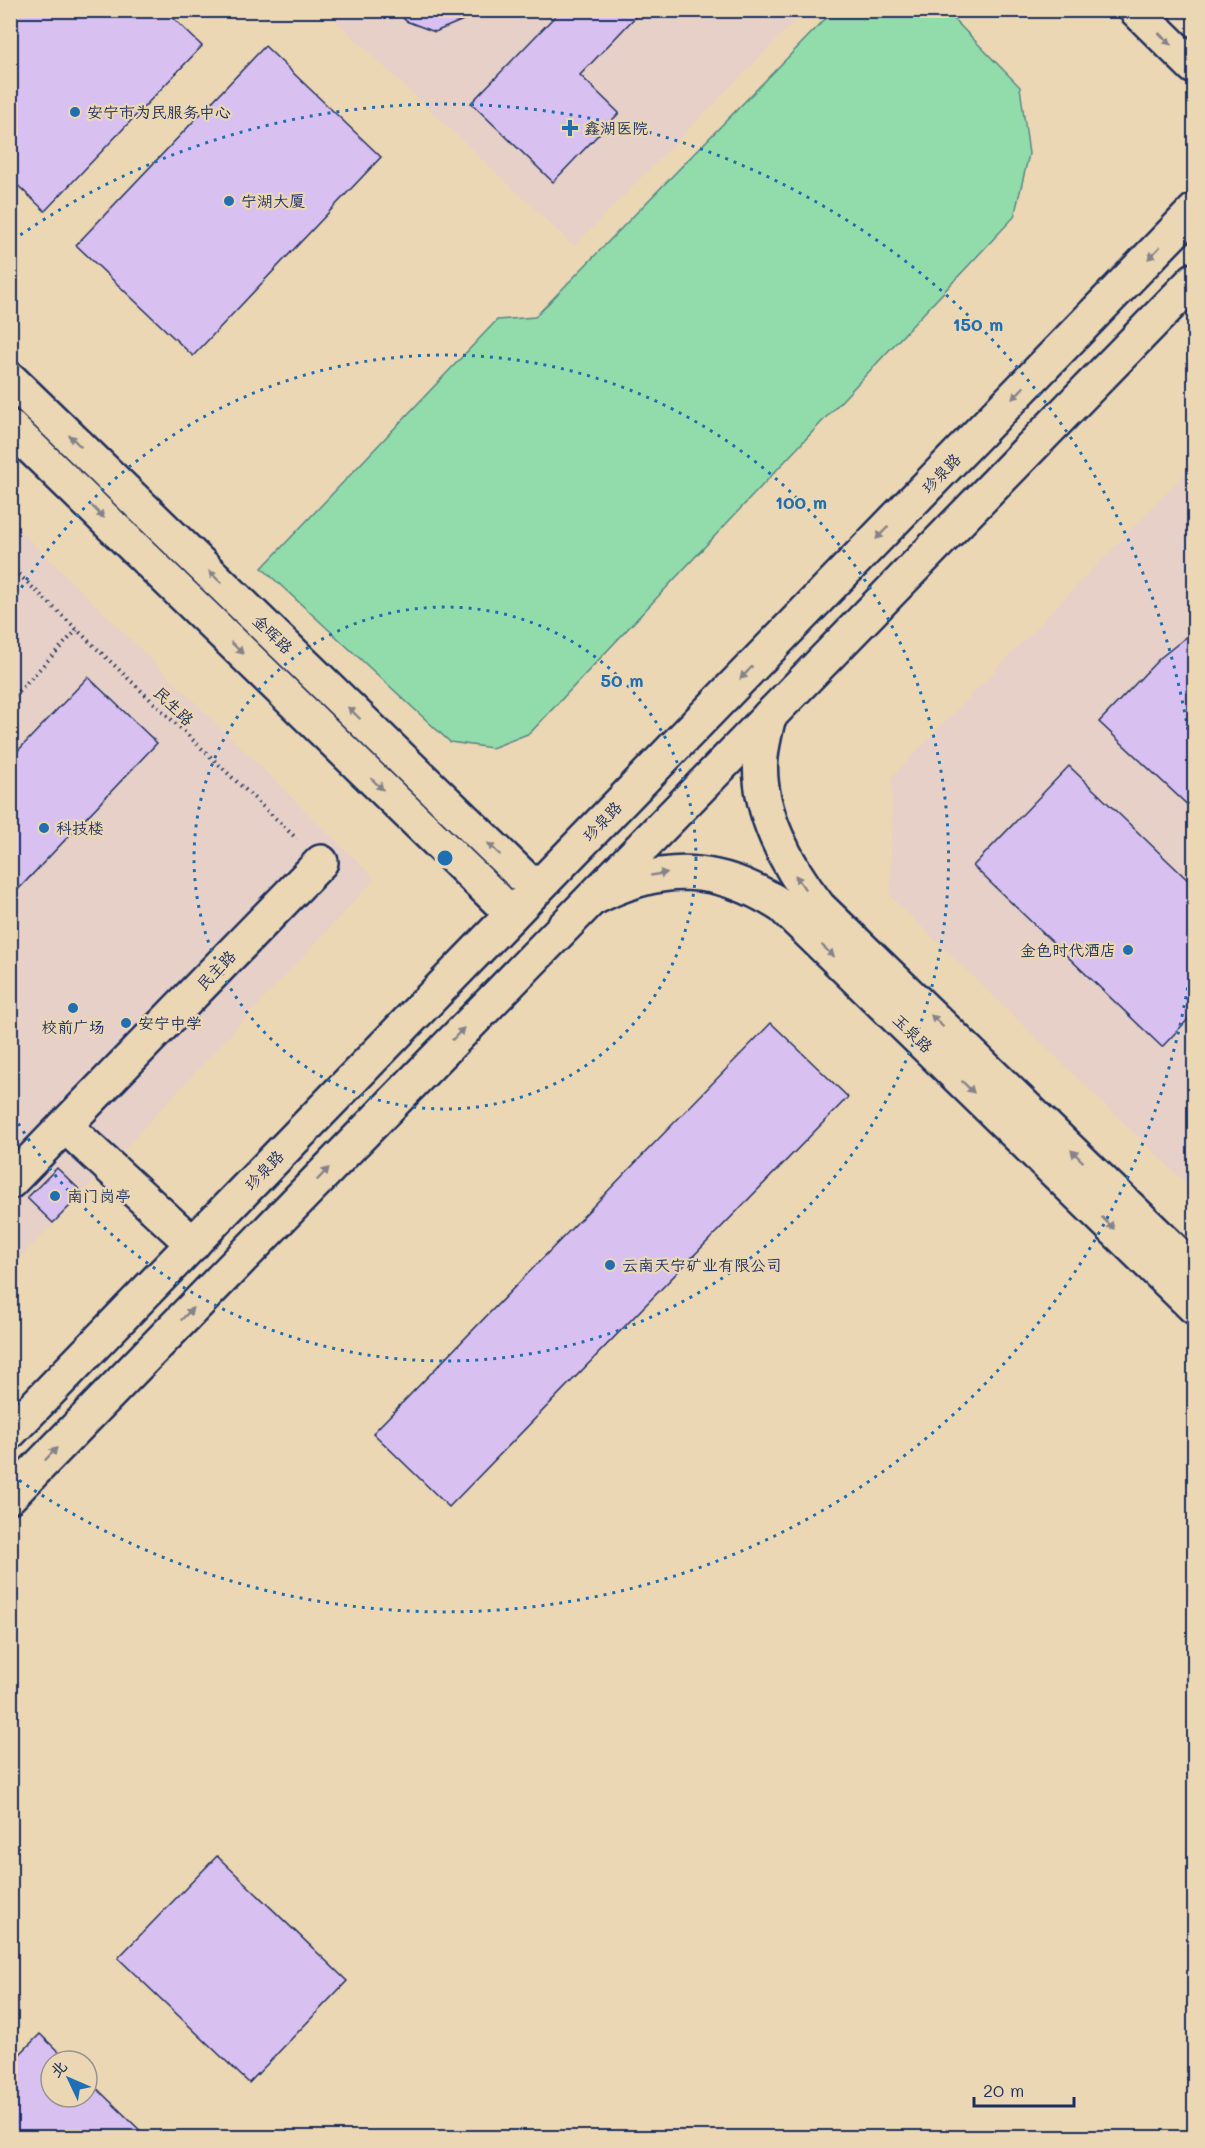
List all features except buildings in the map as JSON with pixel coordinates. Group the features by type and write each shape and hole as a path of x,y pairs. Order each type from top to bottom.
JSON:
{"main road":[{"path":"1136,10 1194,67"},
{"name":"珍泉路","path":"10,1432 1194,212"},
{"path":"10,1496 1194,280"},
{"name":"金晖路","path":"10,378 536,890"},
{"path":"10,427 512,914"},
{"name":"玉泉路","path":"769,716 761,759 765,794 773,828 799,882 819,907 1194,1270"},
{"name":"民主路","path":"10,1182 321,862"},
{"name":"玉泉路","path":"585,903 615,887 642,878 669,873 720,877 742,884 782,906 1194,1307"},
{"path":"64,1126 193,1244"}],"path":[{"name":"民生路","path":"10,566 321,862"},
{"path":"10,700 77,630"}],"shaded area":[{"name":"鑫湖医院","path":"325,11 805,11 574,246"},
{"path":"1194,464 1194,1191 891,897 892,777"},
{"name":"安宁中学","path":"10,521 375,879 83,1193 11,1267"}],"green space":[{"path":"834,10 946,11 1020,87 1029,154 1014,217 530,733 492,748 450,742 262,568 497,320 535,317"}],"place":[{"name":"安宁市为民服务中心","path":"75,112"},
{"name":"鑫湖医院","path":"570,128"},
{"name":"宁湖大厦","path":"229,201"},
{"name":"科技楼","path":"44,828"},
{"name":"金色时代酒店","path":"1128,950"},
{"name":"校前广场","path":"73,1008"},
{"name":"安宁中学","path":"126,1023"},
{"name":"南门岗亭","path":"55,1196"},
{"name":"云南天宁矿业有限公司","path":"610,1265"}]}
